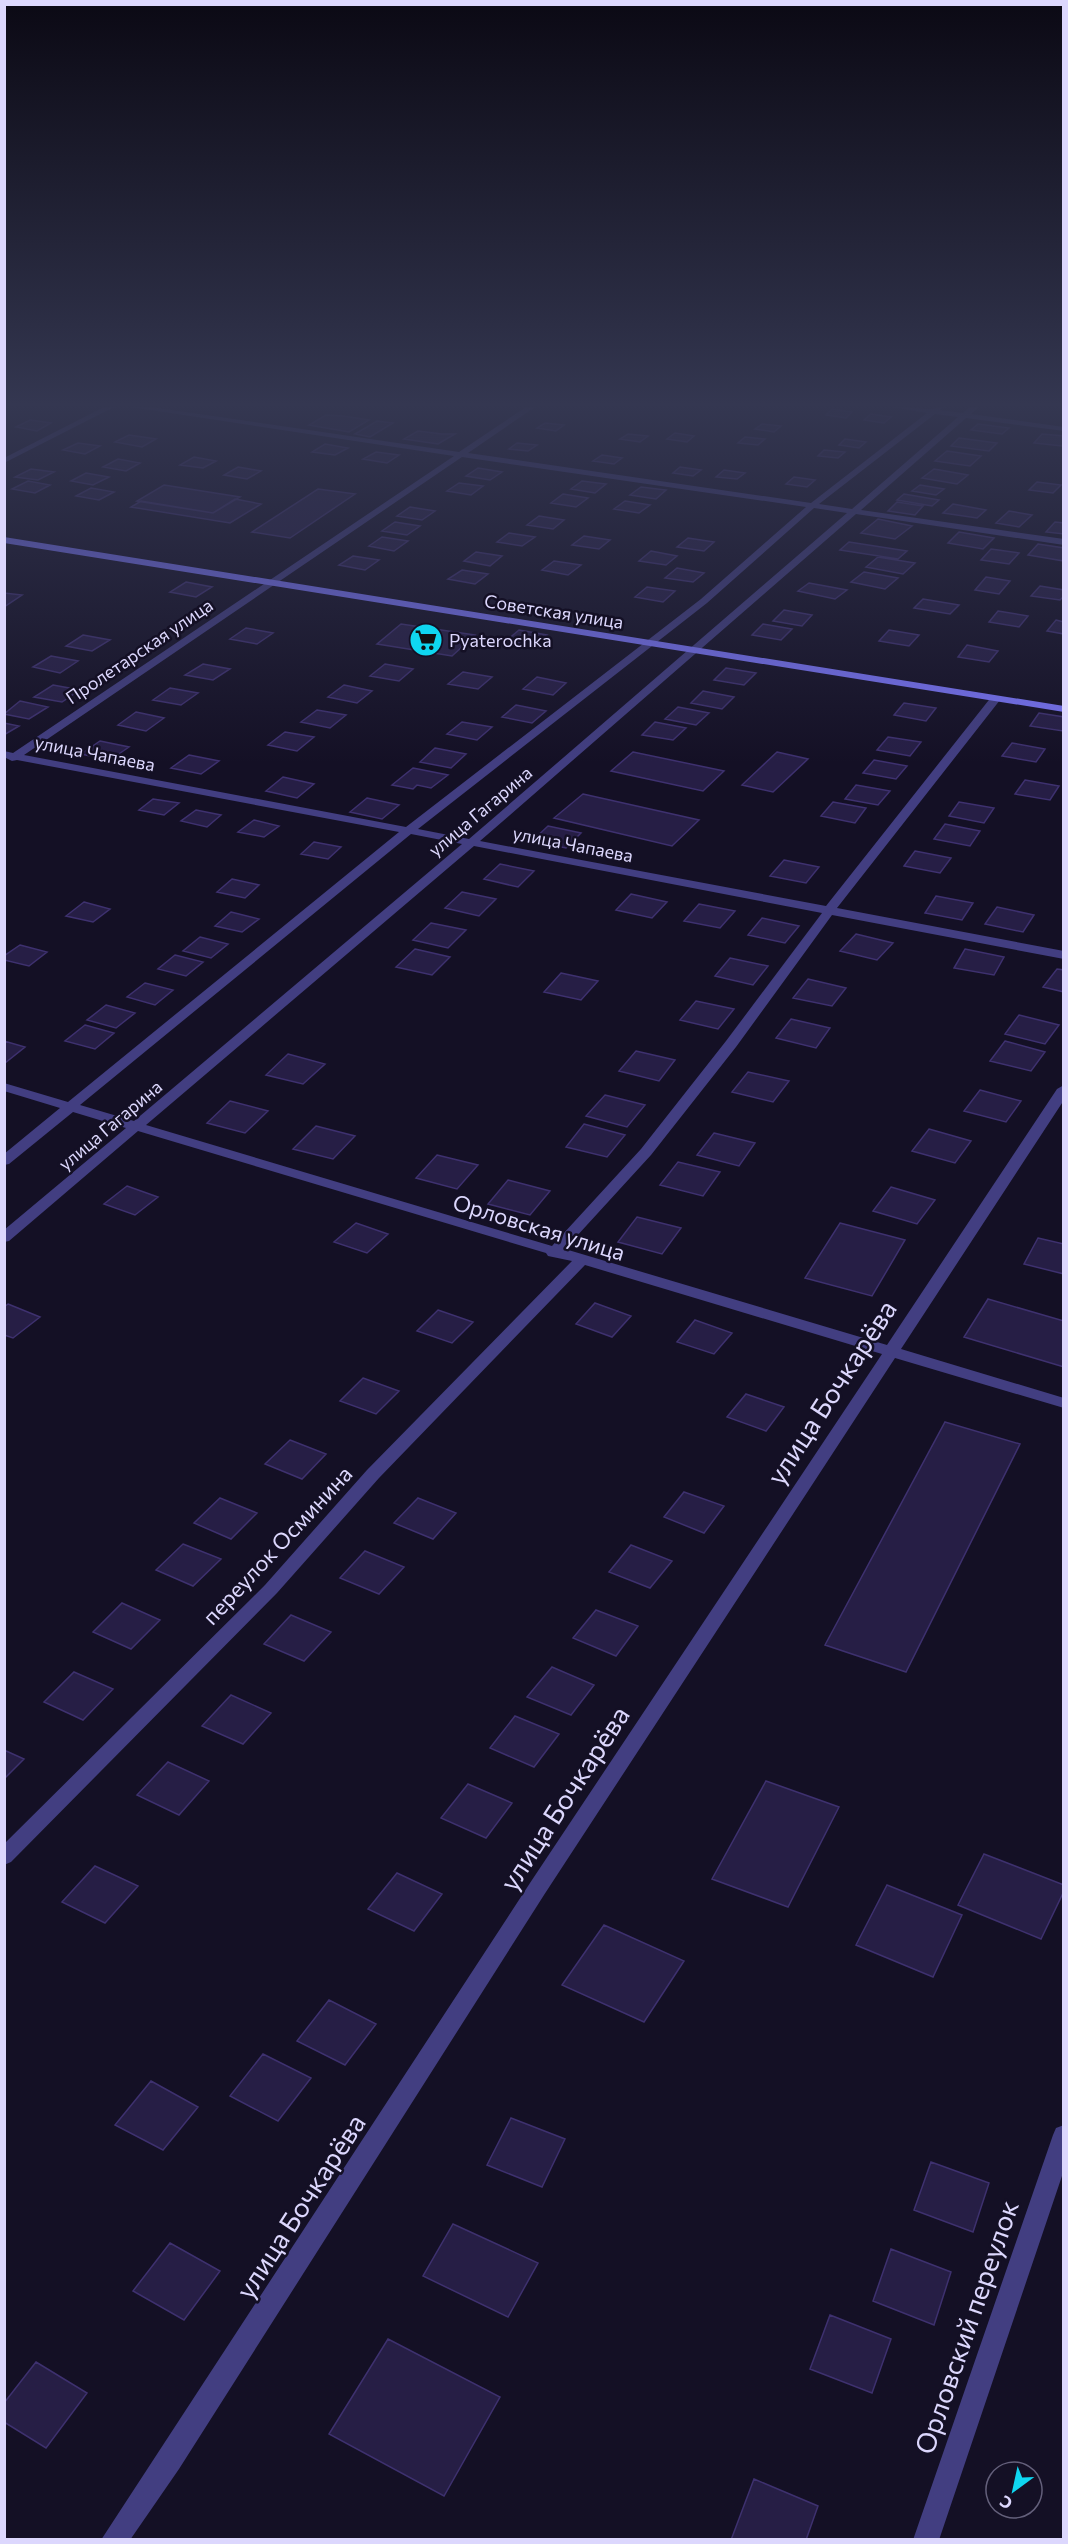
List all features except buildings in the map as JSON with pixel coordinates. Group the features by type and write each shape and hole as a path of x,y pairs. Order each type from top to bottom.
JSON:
{"street":[{"name":"Пролетарская улица","path":"4,763 10,755 353,526"},
{"name":"улица Гагарина","path":"4,1161 408,831 648,642 704,601 789,526"},
{"name":"улица Гагарина","path":"4,1238 471,843 835,526"},
{"path":"957,526 1064,542"},
{"name":"Советская улица","path":"4,540 1064,708"},
{"path":"553,1253 646,1152 731,1044 829,911 996,698"},
{"name":"улица Чапаева","path":"10,755 1064,955"},
{"name":"Орловская улица","path":"4,1087 888,1353 1064,1403"},
{"name":"улица Бочкарёва","path":"114,2540 170,2460 428,2057 888,1353 1064,1089"},
{"name":"переулок Осминина","path":"4,1857 271,1589 373,1474 581,1261"},
{"name":"Орловский переулок","path":"926,2540 1064,2134"}],"place":[{"name":"Pyaterochka","path":"426,640"}]}
